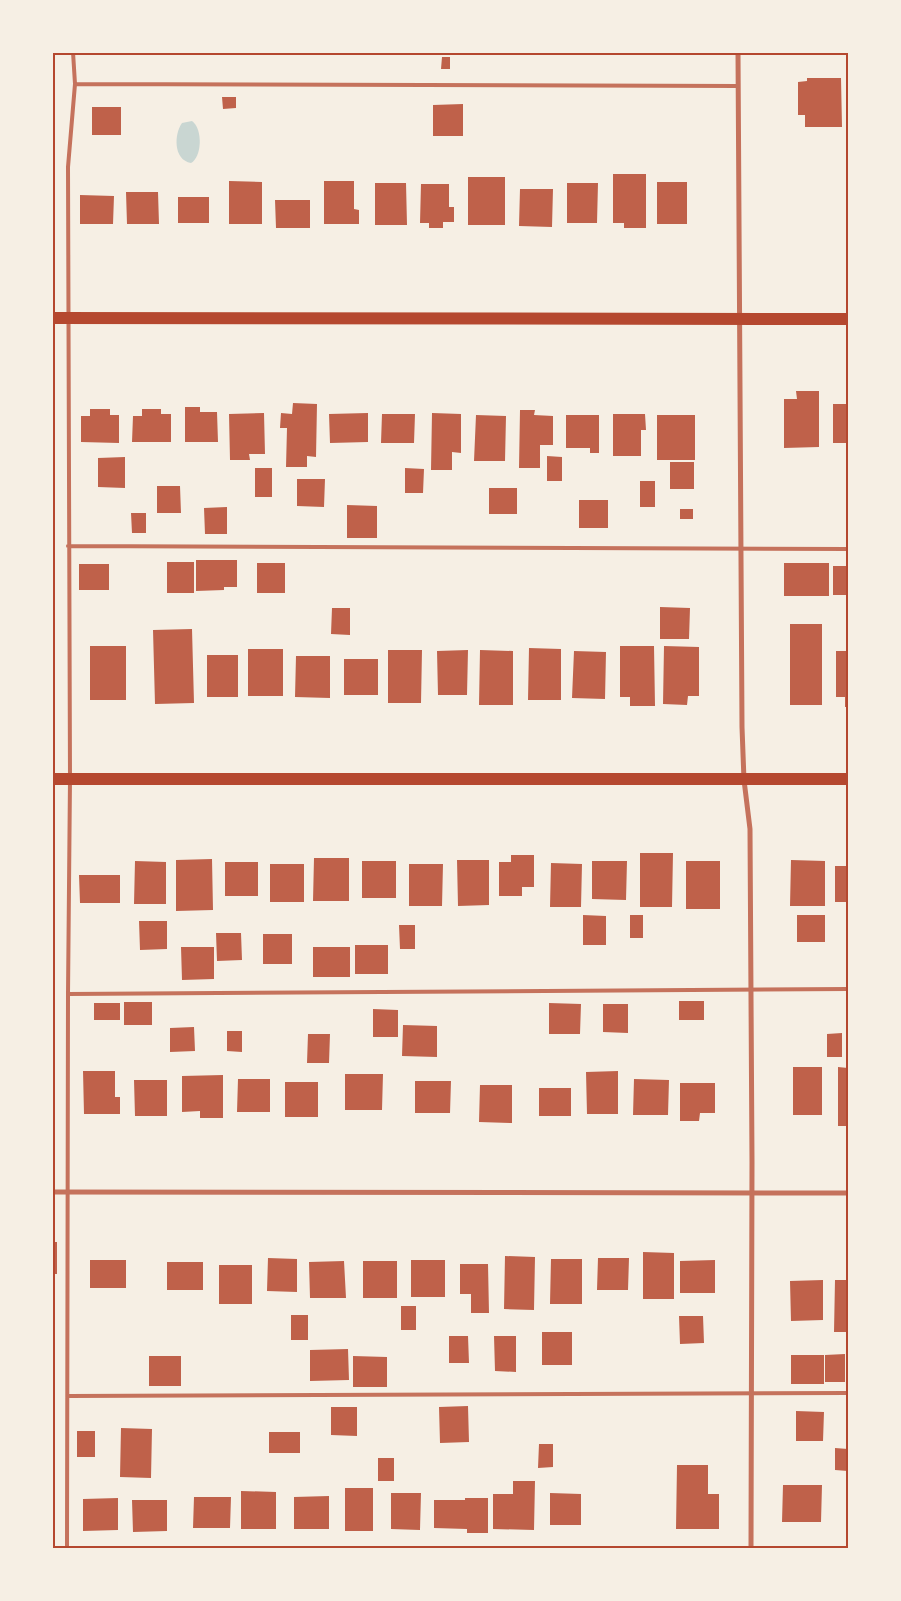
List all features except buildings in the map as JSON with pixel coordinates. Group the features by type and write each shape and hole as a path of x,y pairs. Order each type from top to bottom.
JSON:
{"main road":[{"path":"52,318 848,320"},
{"path":"52,779 848,779"}],"street":[{"path":"738,52 740,548 744,780 750,829 751,1548"},
{"path":"52,1192 848,1193"}],"lane":[{"path":"67,1548 70,779 68,167 75,84 73,52"},
{"path":"75,84 738,86"},
{"path":"68,546 848,549"},
{"path":"68,994 848,990"},
{"path":"68,1396 848,1393"}],"shaded area":[{"path":"192,121 198,130 200,143 195,160 191,163 181,157 178,152 177,140 182,123"}]}
